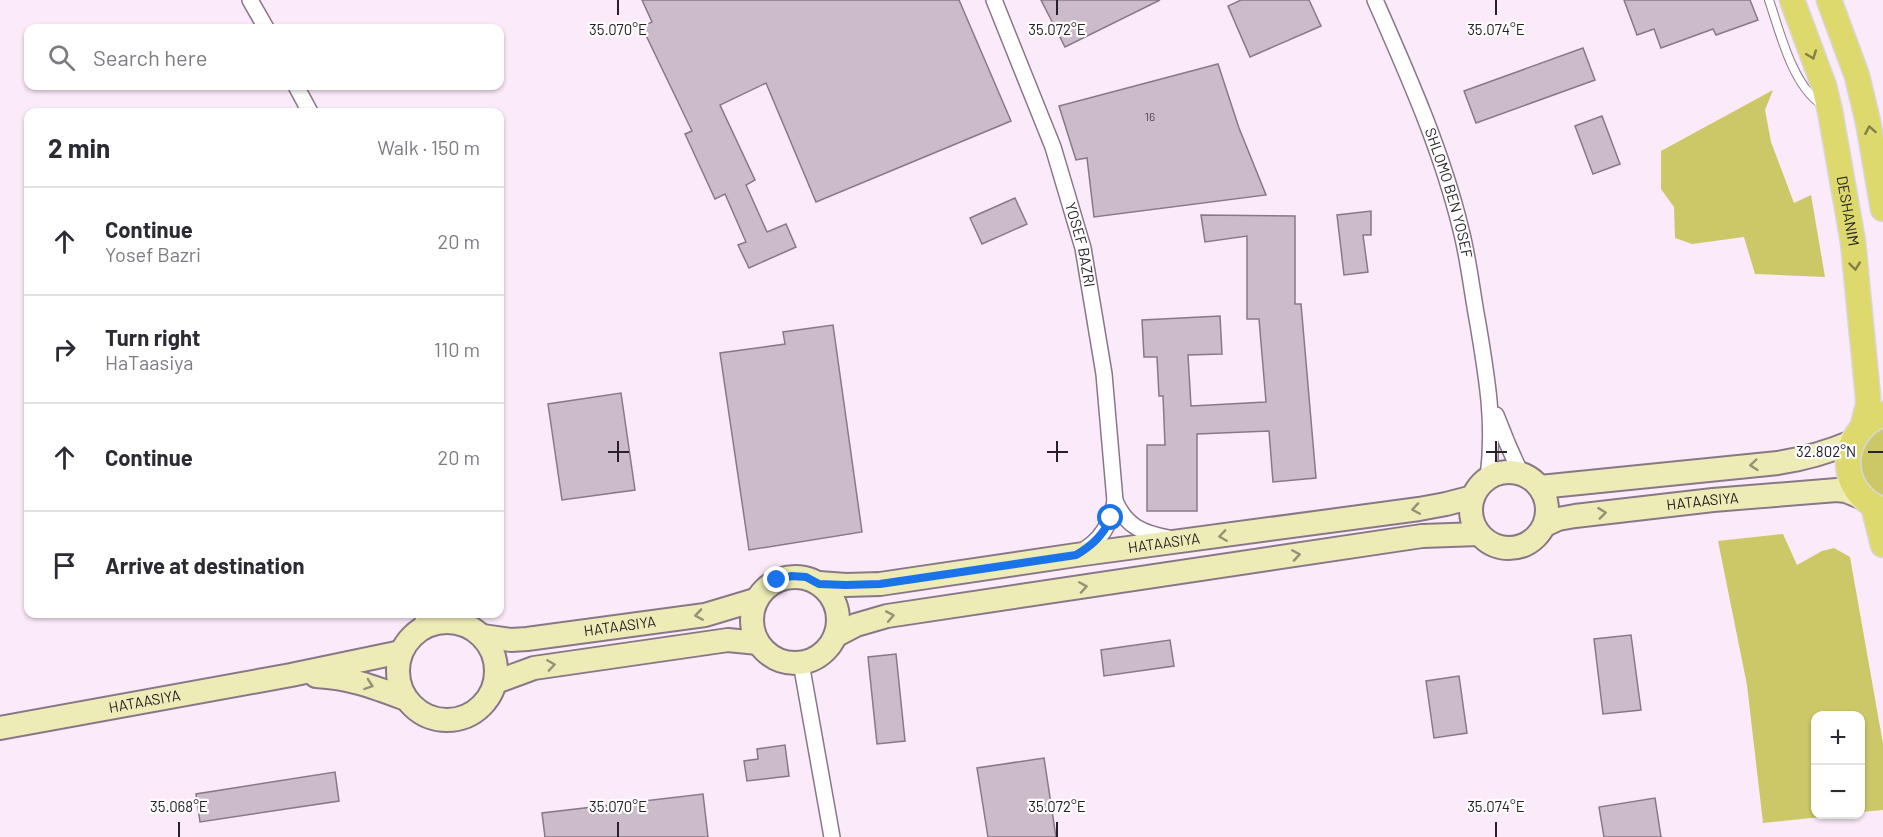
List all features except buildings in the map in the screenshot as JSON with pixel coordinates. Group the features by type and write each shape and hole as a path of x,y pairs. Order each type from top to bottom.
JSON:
{"main road":[{"name":"DESHANIM","path":"1792,0 1824,86 1853,242 1868,406 1848,457 1849,472 1854,486 1873,504"},
{"path":"1829,0 1857,76 1868,122 1883,208"},
{"path":"1857,435 1868,422 1883,414"},
{"path":"1873,504 1883,545"}],"street":[{"path":"250,0 264,24"},
{"name":"YOSEF BAZRI","path":"994,0 1053,147 1083,248 1104,374 1115,501 1105,532 1088,548 1076,555"},
{"name":"SHLOMO BEN YOSEF","path":"1375,0 1404,65 1438,153 1461,230 1490,395 1499,424 1530,481"},
{"path":"298,90 308,108"},
{"name":"SHLOMO BEN YOSEF","path":"1488,478 1492,451 1490,395"},
{"name":"HATAASIYA","path":"1530,481 1778,463 1809,457 1857,435"},
{"path":"1510,472 1530,481 1546,499 1548,512 1545,525 1538,536 1515,549 1501,548 1489,543 1472,523 1470,510 1473,497 1480,485 1499,473 1510,472"},
{"name":"HATAASIYA","path":"1545,525 1558,519 1575,516 1735,498 1837,490 1853,493 1873,504"},
{"name":"HATAASIYA","path":"819,584 880,584 1419,509 1473,497"},
{"path":"1115,501 1121,515 1142,531 1156,536 1188,541"},
{"name":"HATAASIYA","path":"835,636 856,625 887,616 1422,536 1479,534"},
{"path":"791,576 806,577 819,584 830,594 837,607 839,622 835,636 827,649 816,658 801,663 789,663 777,659 758,643 752,629 751,615 755,600 764,588 777,580 791,576"},
{"name":"HATAASIYA","path":"483,636 511,640 539,638 705,615 755,600"},
{"path":"451,618 469,626 483,636 492,649 497,666 496,682 484,704 464,718 448,720 432,718 417,711 406,699 399,684 397,668 401,652 423,621 437,622 451,618"},
{"name":"HATAASIYA","path":"496,682 534,668 728,640 758,643"},
{"name":"HATAASIYA","path":"0,728 291,675 401,652"},
{"path":"801,663 832,837"},
{"name":"HATAASIYA","path":"291,675 336,677 362,682 406,699"}],"lane":[{"path":"1769,0 1799,79 1817,102 1830,111"}],"shaded area":[{"path":"1773,90 1765,110 1771,142 1794,203 1811,195 1825,277 1755,274 1744,237 1692,244 1675,238 1674,207 1661,189 1661,151"},
{"path":"1883,426 1883,497 1865,482 1860,459 1864,442"},
{"path":"1783,534 1797,565 1822,551 1834,548 1850,557 1883,744 1883,810 1865,812 1865,711 1811,711 1811,818 1763,823 1747,685 1718,541"}],"route":[{"path":"777,580 791,576 806,577 819,584 880,584 1076,555 1088,548 1105,532 1111,518"}]}
